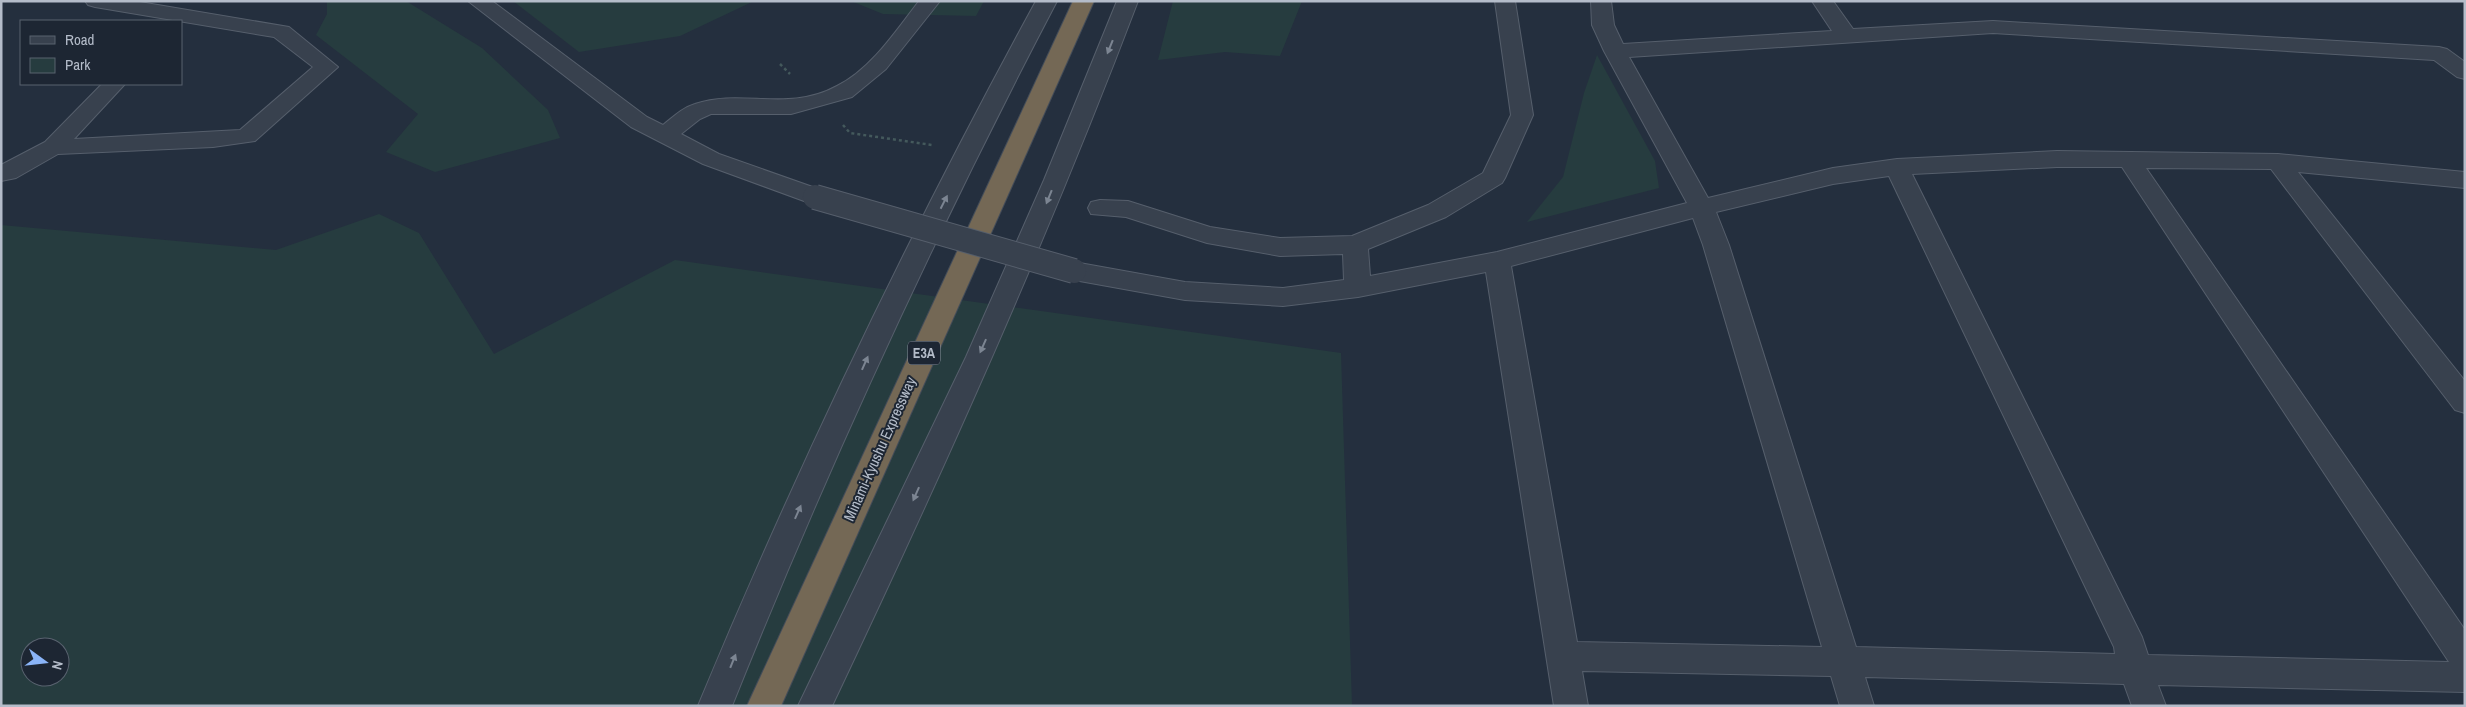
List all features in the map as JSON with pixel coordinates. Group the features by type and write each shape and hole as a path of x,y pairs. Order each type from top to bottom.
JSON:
{"highway":[{"name":"Minami-Kyushu Expressway","path":"764,706 1084,1"}],"street":[{"path":"53,146 213,140 247,136 327,67 281,32 178,18 95,1"},
{"path":"478,1 639,122 711,159 814,197 1074,270 1185,291 1282,297 1358,288 1497,261 1780,187 1897,167 2057,159 2278,162 2465,180"},
{"path":"665,135 689,115 704,108 734,106 777,108 820,100 846,91 876,66 930,1"},
{"path":"715,706 750,618 879,331 1019,52 1047,1"},
{"path":"815,706 885,564 1039,221 1128,1"},
{"path":"1100,208 1128,209 1207,235 1280,247 1355,245 1437,211 1493,178 1522,115 1505,1"},
{"path":"1601,1 1603,25 1702,208 1716,246 1857,706"},
{"path":"1822,1 1846,35"},
{"path":"1615,50 1993,27 2419,52 2439,54 2465,72"},
{"path":"1,173 7,173 53,146 113,85"},
{"path":"2128,159 2465,658"},
{"path":"2278,162 2465,402"},
{"path":"1897,167 2130,647 2135,670 2149,706"},
{"path":"1355,245 1358,288"},
{"path":"1497,261 1571,706"},
{"path":"1562,656 1843,660 2135,670 2465,677"}],"green space":[{"path":"327,1 406,1 482,48 548,110 560,138 435,172 386,152 418,114 316,35 327,14"},
{"path":"513,1 754,1 680,36 579,52"},
{"path":"851,1 984,1 976,16 883,14"},
{"path":"1173,1 1302,1 1280,56 1225,52 1158,60"},
{"path":"1597,55 1655,161 1659,188 1527,222 1563,177 1584,93"},
{"path":"379,214 419,233 494,354 675,260 1341,353 1352,706 1,706 1,225 276,250"}]}
